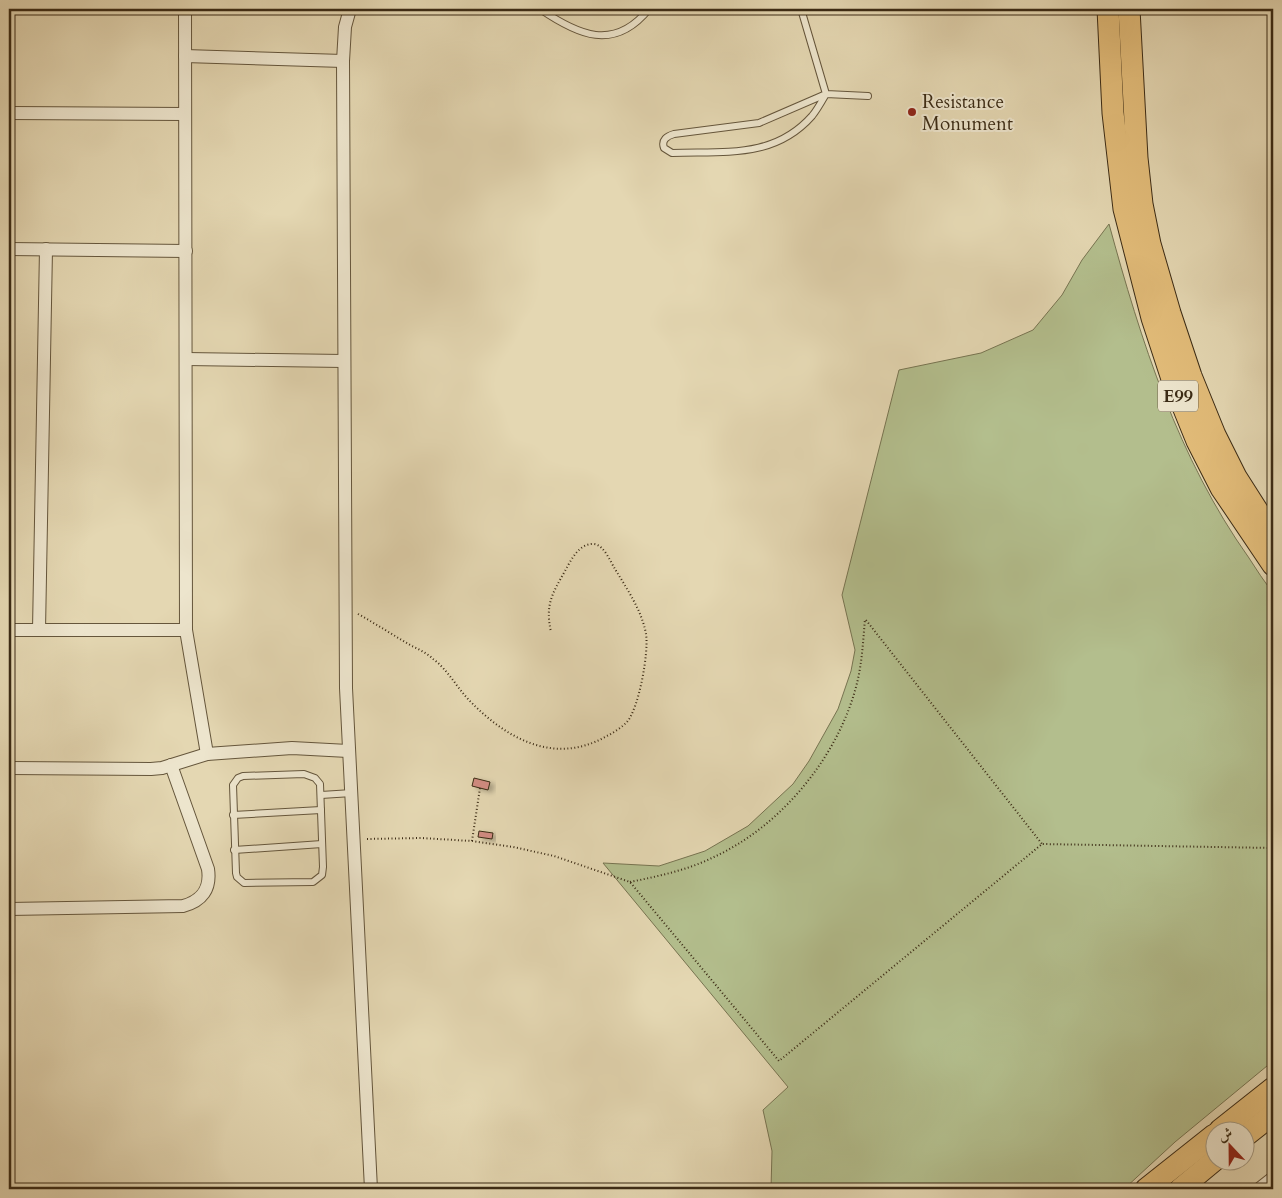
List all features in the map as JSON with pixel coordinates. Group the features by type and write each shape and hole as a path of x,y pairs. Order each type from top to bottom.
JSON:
{"highway":[{"name":"E99","path":"1108,9 1113,113 1133,206 1155,328 1173,382 1192,429 1221,488 1273,565"},
{"name":"E99","path":"1129,9 1137,158 1133,206 1150,244 1191,376 1215,435 1236,477 1273,535"},
{"path":"1233,1120 1273,1088"},
{"path":"1254,1129 1273,1114"},
{"path":"1146,1189 1204,1143"},
{"path":"1180,1189 1204,1169"}],"street":[{"path":"185,9 186,630 207,754"},
{"path":"350,9 345,27 343,61 348,751 352,793 371,1189"},
{"path":"185,56 343,61"},
{"path":"9,113 185,114"},
{"path":"9,249 186,251"},
{"path":"39,630 46,249"},
{"path":"186,359 344,361"},
{"path":"9,630 186,630"},
{"path":"9,768 151,769 207,754 292,748 348,751"},
{"path":"9,909 183,906 191,904 201,897 207,889 210,879 208,869 171,765"},
{"path":"1259,1189 1273,1178"}],"lane":[{"path":"540,9 580,32 598,35 622,30 642,17 648,9"},
{"path":"801,9 826,94 812,116 790,135 770,146 748,151 672,153 667,151 663,144 666,137 674,134 759,123 826,94 868,96"},
{"path":"308,774 318,781 321,810 323,871 320,878 313,882 244,883 240,881 236,874 233,816 233,785 238,778 243,776 308,774"},
{"path":"321,796 352,793"},
{"path":"233,816 321,810"},
{"path":"234,850 322,844"}],"path":[{"path":"346,607 434,659 467,698 492,722 520,740 549,748 574,747 597,742 618,730 628,721 634,711 645,662 646,635 640,614 626,586 602,548 595,544 586,545 578,550 552,595 548,614 551,632"},
{"path":"354,839 421,838 472,841 554,856 630,882 663,875 715,857 766,825 809,781 828,751 844,720 856,687 862,658 865,619 1042,844"},
{"path":"472,841 480,788"},
{"path":"630,882 779,1061 1042,844 1273,848"}],"green space":[{"path":"1109,224 1134,311 1164,397 1182,439 1224,520 1273,592 1273,1061 1175,1142 1124,1189 771,1189 772,1151 763,1110 788,1087 603,863 659,866 705,851 748,826 793,784 809,761 838,709 851,671 855,650 842,595 899,370 981,353 1033,330 1062,295 1082,260"}],"building":[{"path":"474,778 490,782 488,790 472,786"},
{"path":"479,831 493,833 492,839 478,837"}],"place":[{"name":"Resistance Monument","path":"912,112"}]}
